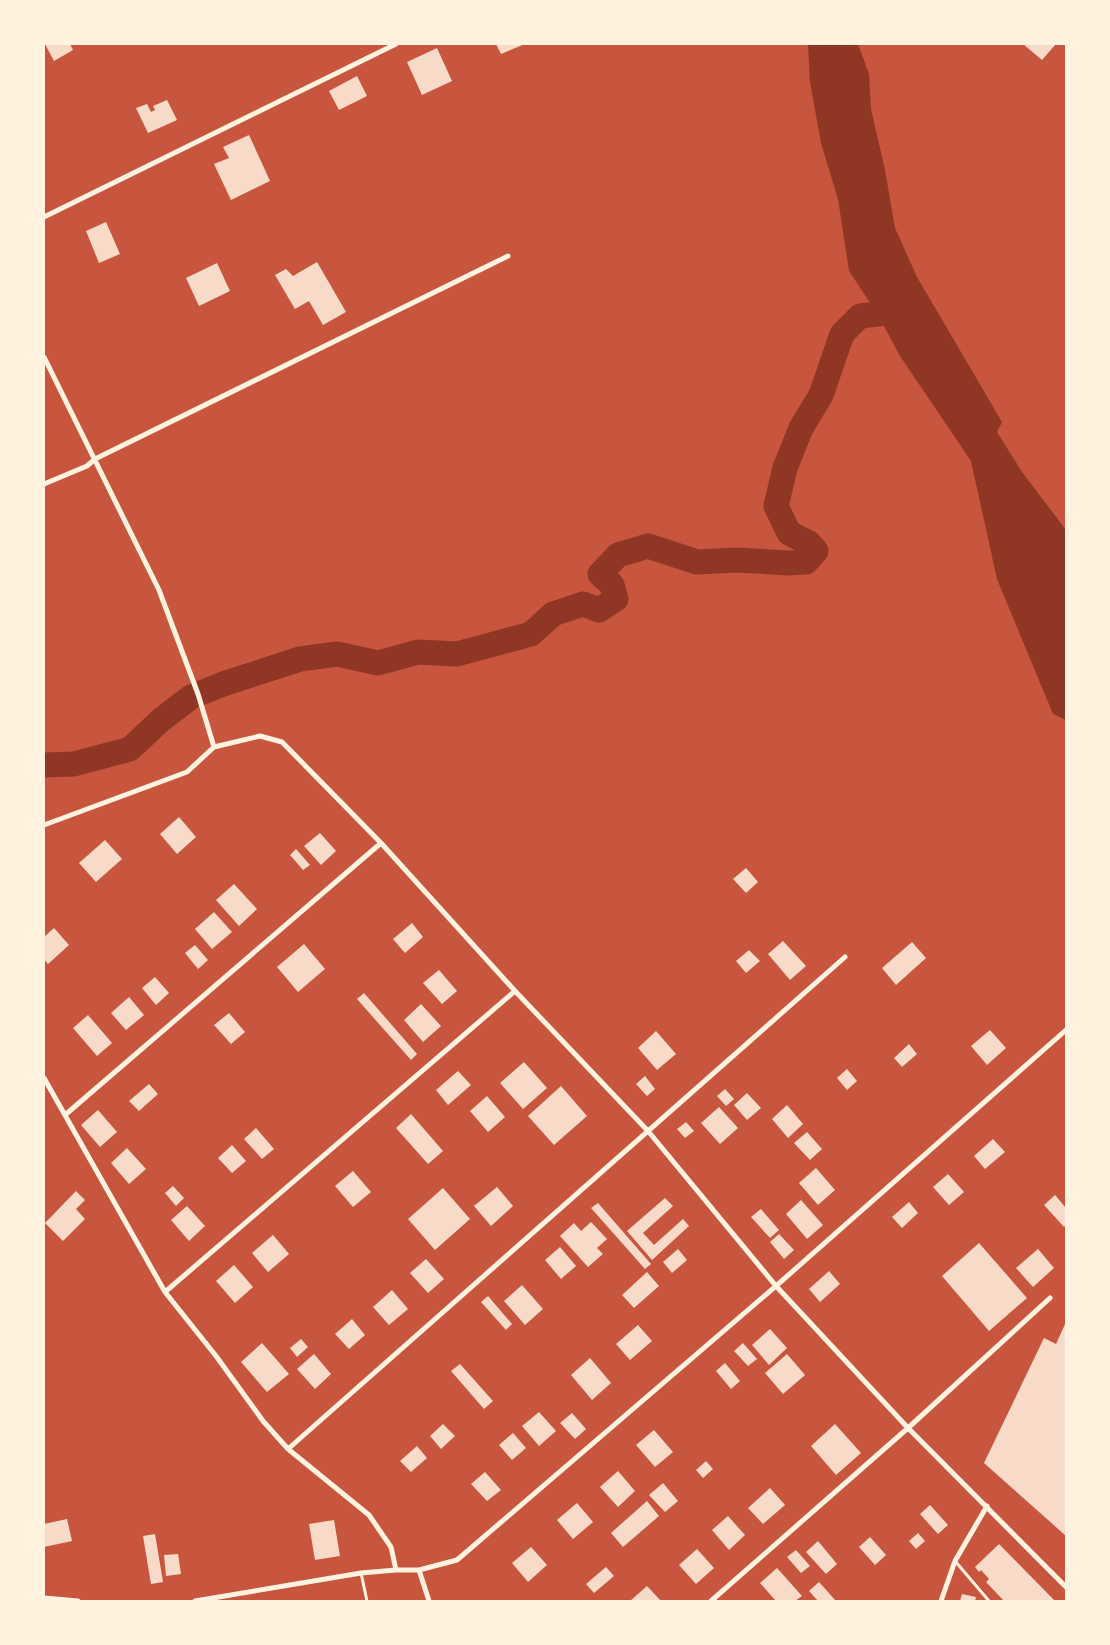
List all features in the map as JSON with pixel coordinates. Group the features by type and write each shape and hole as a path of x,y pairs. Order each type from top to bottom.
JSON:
{"street":[{"path":"44,217 396,44"},
{"path":"44,484 87,466 95,459 508,256"},
{"path":"44,357 159,590 198,694 214,747"},
{"path":"44,825 187,772 214,747 260,736 282,742 381,843 516,991 648,1131 776,1286 908,1428 1066,1587"},
{"path":"65,1115 381,843"},
{"path":"288,1449 844,957"},
{"path":"165,1292 516,991"},
{"path":"195,1601 361,1573 418,1570 457,1560 776,1286 1066,1030"},
{"path":"44,1078 165,1292 216,1356 263,1421 288,1449 369,1515 391,1546 396,1570"},
{"path":"711,1601 908,1428 1050,1298"},
{"path":"940,1601 955,1561 987,1506"},
{"path":"418,1570 429,1601"},
{"path":"44,1598 78,1601"}],"lane":[{"path":"955,1561 990,1601"},
{"path":"361,1573 367,1601"}],"shaded area":[{"path":"808,44 858,44 869,74 871,109 885,170 895,228 917,277 1002,422 997,432 1022,472 1066,530 1066,720 1053,714 997,579 971,461 900,356 877,313 849,271 838,199 821,143 810,82"}],"building":[{"path":"45,44 70,44 73,50 54,61"},
{"path":"496,44 525,44 501,54"},
{"path":"1023,44 1056,44 1042,60"},
{"path":"437,48 452,81 422,95 407,62"},
{"path":"357,76 367,96 339,110 329,91"},
{"path":"167,100 177,120 148,133 136,108 147,104 151,112 155,110 153,106"},
{"path":"249,135 270,181 231,200 214,164 229,158 223,147"},
{"path":"106,222 120,254 99,263 86,231"},
{"path":"317,262 346,312 323,325 309,301 295,309 275,275 286,269 293,276"},
{"path":"217,263 230,291 199,306 186,278"},
{"path":"179,817 196,837 177,854 160,834"},
{"path":"320,833 336,851 321,865 304,846"},
{"path":"105,840 122,859 96,882 79,863"},
{"path":"296,849 310,865 303,870 290,855"},
{"path":"746,868 758,882 746,893 733,879"},
{"path":"234,884 257,909 239,926 216,900"},
{"path":"214,912 232,932 212,949 195,929"},
{"path":"412,923 423,937 405,953 393,939"},
{"path":"54,928 69,945 48,964 44,959 44,937"},
{"path":"783,941 806,966 790,980 768,954"},
{"path":"912,942 926,958 896,985 882,968"},
{"path":"304,944 325,969 298,992 277,967"},
{"path":"195,945 208,960 198,969 185,953"},
{"path":"749,950 760,961 746,973 736,961"},
{"path":"439,970 457,991 442,1004 423,983"},
{"path":"155,977 169,993 156,1005 142,988"},
{"path":"364,993 417,1054 411,1060 357,999"},
{"path":"129,997 144,1015 126,1030 111,1013"},
{"path":"421,1004 441,1026 423,1042 404,1020"},
{"path":"229,1013 245,1032 231,1044 214,1025"},
{"path":"88,1015 112,1043 97,1056 73,1028"},
{"path":"990,1030 1006,1048 987,1065 971,1046"},
{"path":"656,1031 676,1054 657,1070 638,1048"},
{"path":"909,1044 917,1054 902,1067 894,1058"},
{"path":"524,1062 547,1088 523,1109 500,1083"},
{"path":"847,1069 857,1081 847,1090 837,1078"},
{"path":"458,1071 471,1085 448,1105 436,1090"},
{"path":"645,1076 655,1089 647,1096 636,1084"},
{"path":"149,1084 158,1094 139,1111 129,1101"},
{"path":"561,1086 587,1116 554,1145 528,1116"},
{"path":"725,1089 734,1099 726,1106 717,1096"},
{"path":"747,1093 761,1108 747,1120 734,1105"},
{"path":"487,1096 505,1117 488,1132 470,1111"},
{"path":"787,1105 803,1124 788,1138 772,1119"},
{"path":"719,1107 738,1128 720,1144 701,1123"},
{"path":"98,1110 117,1132 100,1147 81,1125"},
{"path":"411,1114 443,1151 428,1164 396,1128"},
{"path":"686,1122 694,1131 685,1138 677,1129"},
{"path":"256,1128 274,1149 262,1159 244,1139"},
{"path":"807,1132 822,1149 810,1160 794,1143"},
{"path":"993,1139 1005,1152 985,1169 974,1156"},
{"path":"232,1145 246,1161 232,1173 218,1158"},
{"path":"127,1148 146,1169 129,1184 111,1163"},
{"path":"816,1168 835,1190 818,1205 799,1183"},
{"path":"353,1171 371,1192 353,1207 335,1186"},
{"path":"948,1174 964,1192 949,1205 933,1187"},
{"path":"173,1186 184,1198 176,1206 165,1193"},
{"path":"497,1187 513,1206 491,1226 474,1206"},
{"path":"443,1188 470,1219 435,1250 408,1219"},
{"path":"76,1191 85,1200 76,1209 85,1219 63,1241 45,1223"},
{"path":"1055,1195 1066,1208 1066,1225 1064,1227 1044,1205"},
{"path":"665,1198 673,1206 643,1233 654,1245 683,1219 689,1226 652,1260 627,1231"},
{"path":"801,1200 823,1225 807,1239 786,1214"},
{"path":"909,1202 918,1213 902,1228 892,1217"},
{"path":"598,1203 651,1264 645,1269 591,1208"},
{"path":"187,1206 205,1226 189,1241 171,1220"},
{"path":"761,1209 779,1230 770,1238 751,1217"},
{"path":"591,1222 607,1239 597,1248 603,1254 588,1267 560,1236 574,1223 581,1231"},
{"path":"779,1234 794,1250 784,1259 770,1242"},
{"path":"273,1235 289,1254 268,1272 252,1253"},
{"path":"979,1243 1027,1298 989,1331 942,1276"},
{"path":"560,1247 576,1266 561,1279 545,1260"},
{"path":"678,1249 687,1260 672,1273 663,1262"},
{"path":"1038,1249 1054,1268 1033,1287 1016,1268"},
{"path":"426,1259 444,1279 428,1293 410,1273"},
{"path":"234,1265 253,1287 235,1303 216,1281"},
{"path":"829,1271 840,1284 820,1302 809,1289"},
{"path":"647,1272 659,1286 634,1308 622,1295"},
{"path":"522,1285 543,1309 525,1325 504,1301"},
{"path":"392,1290 408,1309 389,1325 373,1307"},
{"path":"488,1296 512,1324 506,1330 481,1302"},
{"path":"352,1319 365,1335 349,1349 335,1334"},
{"path":"1066,1322 1066,1536 984,1463 1044,1338 1056,1344"},
{"path":"638,1325 652,1341 630,1360 616,1344"},
{"path":"770,1329 787,1348 769,1365 752,1345"},
{"path":"301,1339 308,1347 297,1357 290,1348"},
{"path":"262,1343 289,1374 267,1392 241,1362"},
{"path":"743,1343 757,1359 748,1366 734,1351"},
{"path":"314,1354 331,1374 315,1389 297,1369"},
{"path":"787,1354 805,1375 783,1394 765,1373"},
{"path":"590,1358 611,1383 592,1400 571,1375"},
{"path":"725,1363 740,1381 731,1389 716,1371"},
{"path":"460,1364 493,1401 484,1409 451,1371"},
{"path":"539,1412 556,1431 539,1446 522,1426"},
{"path":"572,1413 586,1429 575,1439 560,1423"},
{"path":"443,1424 455,1436 441,1449 430,1436"},
{"path":"835,1424 861,1453 836,1475 811,1446"},
{"path":"654,1430 673,1452 655,1467 636,1445"},
{"path":"513,1433 526,1448 512,1460 499,1445"},
{"path":"417,1446 427,1458 411,1472 400,1461"},
{"path":"706,1461 713,1469 703,1478 696,1470"},
{"path":"618,1471 635,1491 618,1507 600,1487"},
{"path":"485,1472 501,1490 487,1501 471,1484"},
{"path":"663,1483 678,1501 665,1512 649,1495"},
{"path":"770,1488 785,1505 763,1524 748,1508"},
{"path":"647,1501 659,1516 623,1547 611,1533"},
{"path":"577,1503 593,1522 573,1539 557,1520"},
{"path":"930,1505 948,1525 938,1534 920,1514"},
{"path":"728,1516 745,1535 729,1550 712,1530"},
{"path":"67,1519 72,1541 44,1547 44,1524"},
{"path":"334,1520 340,1556 315,1560 309,1524"},
{"path":"918,1533 925,1541 916,1549 909,1541"},
{"path":"155,1534 163,1582 151,1584 143,1536"},
{"path":"870,1537 886,1555 875,1565 859,1547"},
{"path":"818,1541 837,1564 826,1574 806,1552"},
{"path":"999,1544 1055,1601 1004,1601 986,1582 989,1579 981,1570 979,1572 975,1567"},
{"path":"531,1547 547,1565 528,1582 512,1563"},
{"path":"697,1549 714,1568 696,1584 679,1565"},
{"path":"796,1550 810,1566 801,1573 787,1557"},
{"path":"178,1554 181,1574 166,1576 164,1555"},
{"path":"606,1567 614,1576 594,1593 586,1584"},
{"path":"777,1568 802,1596 795,1601 776,1601 760,1583"},
{"path":"819,1582 836,1601 818,1601 809,1591"},
{"path":"647,1586 661,1601 630,1601"},
{"path":"962,1594 976,1597 975,1601 960,1601"}],"waterway":[{"path":"44,765 74,764 130,749 162,719 191,697 223,684 300,659 337,654 378,663 418,652 457,654 531,634 553,614 583,604 599,610 616,599 612,585 600,574 618,555 648,546 697,562 738,560 788,563 806,562 816,551 809,543 789,533 776,506 785,468 801,428 821,395 842,334 860,316 912,310"}]}
